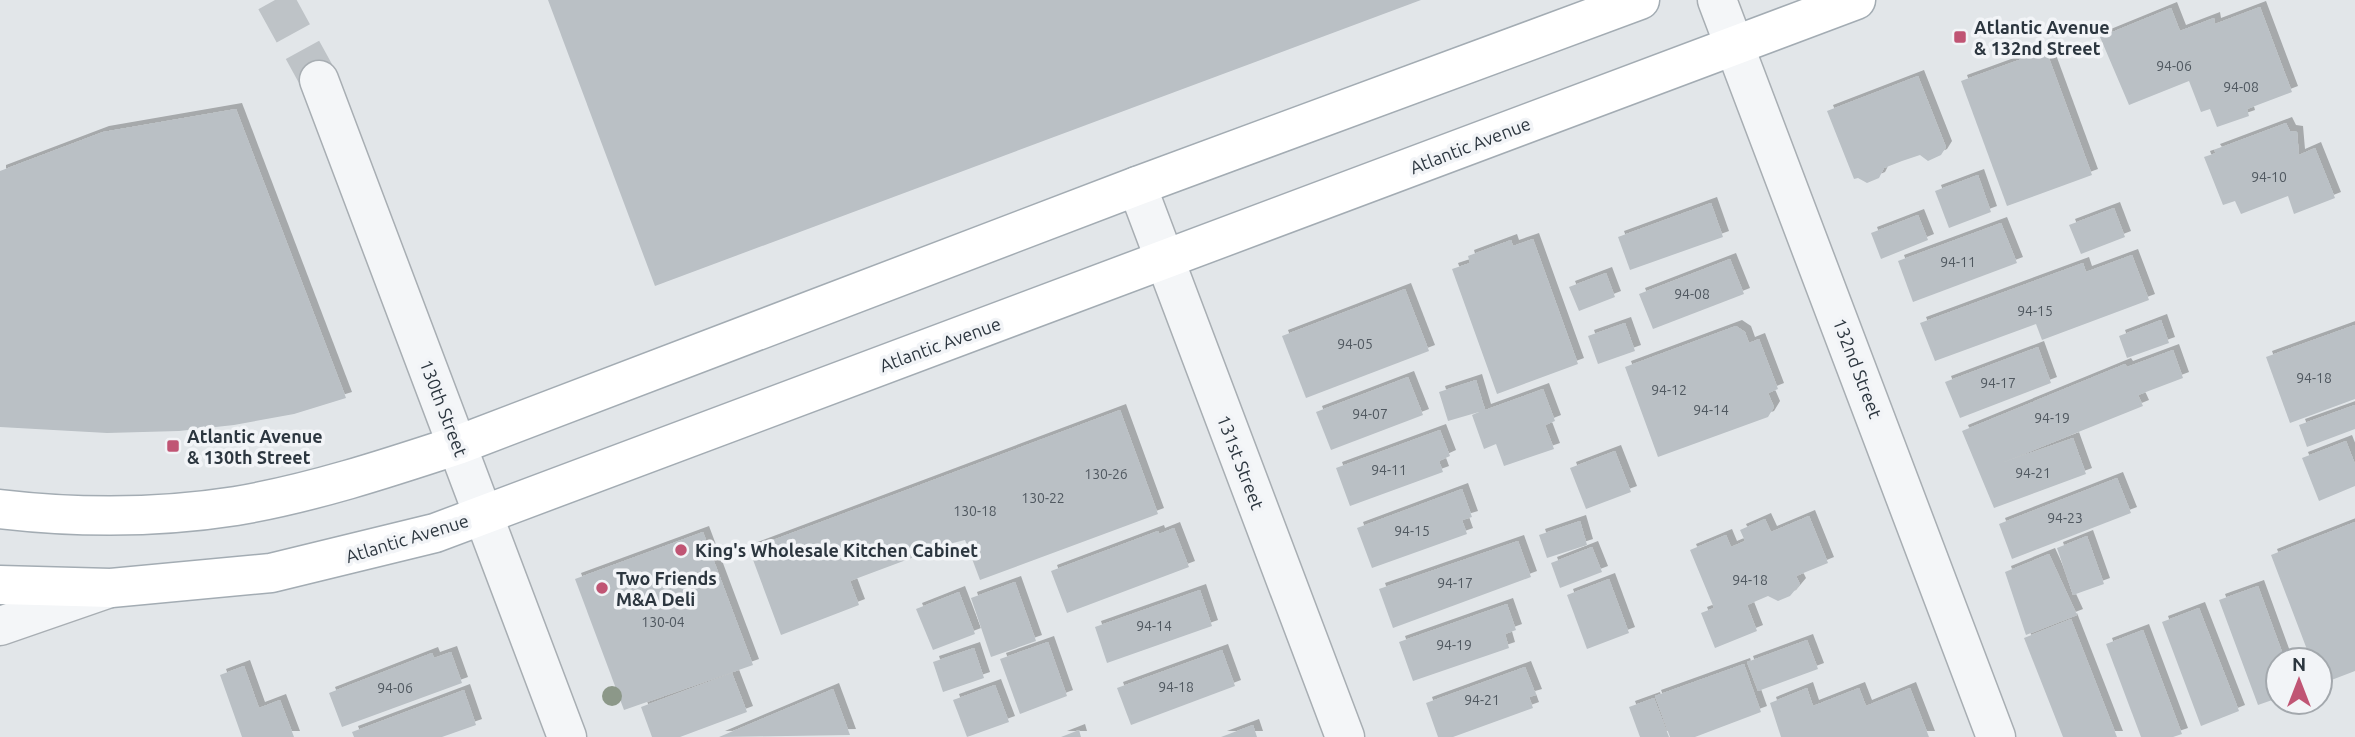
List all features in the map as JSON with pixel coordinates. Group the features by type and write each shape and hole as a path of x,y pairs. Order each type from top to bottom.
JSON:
{"main road":[{"path":"0,509 77,515 234,506 357,478 458,445 1137,186 1640,0"},
{"name":"Atlantic Avenue","path":"0,585 111,587 271,573 403,542 1165,260 1856,0"}],"street":[{"name":"132nd Street","path":"1717,0 1996,737"},
{"name":"130th Street","path":"319,80 567,737"},
{"name":"131st Street","path":"1137,186 1345,737"},
{"path":"0,626 111,587"}],"building":[{"path":"548,0 1421,0 655,286"},
{"path":"2260,7 2292,92 2247,109 2249,116 2217,127 2210,109 2201,112 2189,81 2129,105 2100,37 2171,8 2180,31 2214,18 2215,24"},
{"path":"2046,50 2092,175 2007,206 1961,81"},
{"path":"1918,76 1946,147 1941,155 1928,161 1920,155 1884,168 1879,178 1867,183 1858,178 1854,179 1827,111"},
{"path":"236,109 346,398 294,414 234,425 179,431 107,433 0,427 0,171 103,132"},
{"path":"2286,123 2290,131 2297,132 2299,155 2315,148 2335,198 2294,214 2288,196 2241,214 2235,201 2223,205 2204,157 2216,153 2214,150"},
{"path":"1978,175 1991,212 1949,228 1935,191"},
{"path":"1711,203 1723,237 1630,270 1618,237"},
{"path":"2114,208 2125,237 2081,254 2069,225"},
{"path":"1918,215 1928,240 1881,259 1871,233"},
{"path":"2001,223 2017,263 1913,302 1898,261"},
{"path":"1533,239 1578,364 1497,394 1452,269 1470,263 1468,256 1511,240 1513,246"},
{"path":"2132,255 2149,300 2042,340 2036,324 1935,361 1920,323 2083,263 2086,272"},
{"path":"1730,259 1744,294 1653,329 1639,294"},
{"path":"1606,273 1615,297 1579,311 1569,287"},
{"path":"1405,289 1429,351 1306,398 1282,336"},
{"path":"2161,320 2169,343 2127,358 2119,336"},
{"path":"1625,323 1635,351 1598,364 1588,336"},
{"path":"2355,325 2355,399 2290,423 2266,357"},
{"path":"1736,326 1745,332 1749,343 1759,339 1778,389 1768,393 1774,407 1768,417 1658,457 1625,367"},
{"path":"2038,347 2051,383 1960,418 1945,382"},
{"path":"2173,350 2183,378 2138,395 2143,406 2004,462 2073,438 2086,474 1994,508 1962,431 2125,364 2127,367"},
{"path":"1408,377 1423,415 1331,450 1316,412"},
{"path":"1476,380 1485,410 1543,389 1555,421 1545,425 1554,449 1504,466 1496,444 1484,449 1472,415 1479,412 1448,421 1439,392"},
{"path":"2355,405 2355,429 2307,447 2299,425"},
{"path":"1120,410 1158,514 980,580 965,540 949,544 850,581 859,605 781,635 749,549"},
{"path":"1440,430 1450,456 1439,461 1443,472 1350,506 1336,468"},
{"path":"2346,441 2355,464 2355,486 2319,501 2302,458"},
{"path":"1615,451 1631,492 1586,509 1570,468"},
{"path":"2117,478 2131,513 2012,559 1999,524"},
{"path":"1462,489 1472,517 1462,520 1467,534 1372,568 1357,528"},
{"path":"1809,516 1828,563 1796,576 1800,584 1790,596 1778,601 1768,596 1747,605 1757,631 1715,648 1701,613 1714,608 1690,550 1726,535 1731,547 1745,541 1740,530 1765,519 1771,532"},
{"path":"1580,521 1587,545 1547,558 1539,535"},
{"path":"2355,522 2355,671 2334,679 2334,646 2306,646 2271,555"},
{"path":"1174,528 1189,567 1067,613 1051,571 1158,531 1159,534"},
{"path":"703,532 753,665 624,710 575,579"},
{"path":"2087,536 2104,584 2073,595 2057,548"},
{"path":"1518,541 1531,577 1393,628 1379,589"},
{"path":"1592,547 1602,572 1560,588 1551,563"},
{"path":"2049,554 2077,615 2026,635 2005,572"},
{"path":"1609,579 1629,633 1587,649 1567,595"},
{"path":"1015,582 1036,641 991,657 971,598"},
{"path":"2258,586 2280,646 2264,646 2264,703 2258,705 2219,600"},
{"path":"1200,590 1212,626 1107,663 1095,627"},
{"path":"959,592 975,634 933,650 916,609"},
{"path":"1507,604 1516,630 1505,634 1509,648 1413,681 1399,642"},
{"path":"2199,608 2239,711 2201,726 2162,622"},
{"path":"2071,619 2117,737 2063,737 2024,638"},
{"path":"2143,630 2182,734 2173,737 2141,737 2106,644"},
{"path":"1807,640 1818,669 1758,691 1747,662"},
{"path":"1048,642 1067,696 1020,714 1000,659"},
{"path":"974,648 984,678 943,692 933,662"},
{"path":"1222,650 1235,686 1131,725 1117,688"},
{"path":"451,652 462,683 342,727 329,693 432,653 434,658"},
{"path":"1744,664 1761,712 1695,737 1670,737 1655,696"},
{"path":"244,666 259,708 280,700 294,737 242,737 220,675"},
{"path":"1525,667 1536,695 1529,697 1533,708 1453,737 1438,737 1426,703"},
{"path":"732,673 747,712 680,737 652,737 641,707"},
{"path":"995,685 1009,722 967,737 953,700"},
{"path":"1807,688 1813,706 1859,688 1866,706 1910,688 1929,737 1781,737 1770,703"},
{"path":"833,689 850,735 719,737"},
{"path":"464,690 476,725 442,737 354,737 352,732"},
{"path":"1654,698 1669,737 1640,737 1629,707"},
{"path":"1253,725 1257,737 1221,737"},
{"path":"1079,730 1081,737 1061,737"}],"tunnel":[{"path":"275,0 319,80"}],"place":[{"name":"Atlantic Avenue & 132nd Street","path":"1960,37"},
{"name":"Atlantic Avenue & 130th Street","path":"173,446"},
{"name":"King's Wholesale Kitchen Cabinet","path":"681,550"},
{"name":"Two Friends M&A Deli","path":"602,588"}]}
